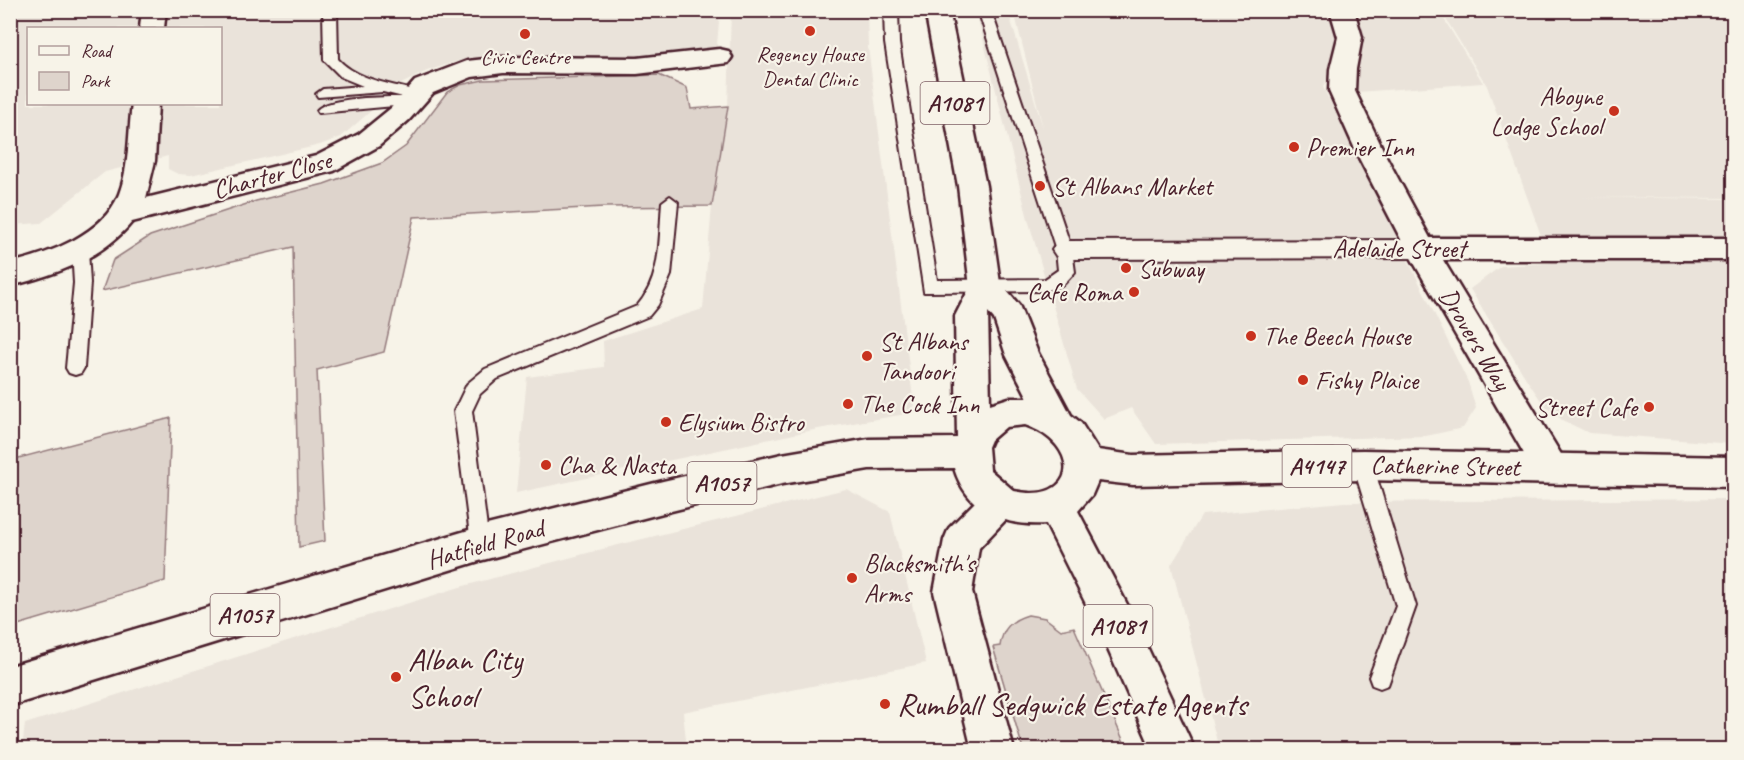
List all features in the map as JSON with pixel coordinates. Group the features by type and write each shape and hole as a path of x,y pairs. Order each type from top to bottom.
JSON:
{"main road":[{"path":"152,27 154,10"},
{"name":"A1081","path":"937,10 972,186 985,287"},
{"name":"Drovers Way","path":"1341,10 1350,38 1343,69 1342,91 1373,158 1421,249 1550,467"},
{"name":"Charter Close","path":"120,215 324,164 369,140 435,80 467,69 503,65 637,66 719,57"},
{"path":"10,275 46,265 80,250 106,231 120,215 132,197 136,184 145,105"},
{"name":"Adelaide Street","path":"1421,249 1734,249"},
{"path":"985,287 1008,314 1022,355 1057,421 1077,440 1085,464 1082,481 1071,496 1056,506 1037,510 1018,509 999,502 986,493 970,467 972,445 971,316 985,287"},
{"path":"972,445 982,426 1009,412 1034,412 1057,421"},
{"name":"Hatfield Road","path":"10,686 479,544 782,469 869,454 972,445"},
{"name":"Catherine Street","path":"1085,464 1133,470 1363,465 1734,472"},
{"path":"993,750 953,592 962,540 999,502"},
{"name":"A1081","path":"1056,506 1117,625 1174,750"}],"street":[{"name":"Adelaide Street","path":"1064,250 1421,249"}],"lane":[{"path":"330,10 331,60 336,67 413,98"},
{"path":"891,10 892,43 930,286 1046,285 1058,280 1067,272 1064,250 984,10"},
{"path":"323,94 387,88"},
{"path":"324,110 413,98"},
{"path":"479,544 462,411 473,389 491,374 642,311 655,301 663,273 670,202"},
{"path":"75,368 82,283 80,250"},
{"path":"1363,465 1406,606 1380,677"}],"shaded area":[{"path":"10,11 720,11 716,56 565,62 500,56 458,61 427,71 403,83 341,137 320,145 191,175 178,174 168,169 168,156 105,172 41,223 11,225"},
{"path":"731,11 867,11 868,47 914,406 906,414 818,429 516,493 527,377 604,367 603,341 703,309 712,206 728,106"},
{"path":"976,11 1008,11 1043,128 1014,11 1337,11 1346,39 1323,87 1468,382 1476,408 1463,428 1426,436 1156,444 1131,408 1104,419 1077,389 1028,219"},
{"path":"1348,11 1439,11 1483,83 1357,92 1356,40"},
{"path":"1441,11 1733,11 1733,198 1578,197 1733,199 1733,444 1589,433 1562,420 1544,405 1527,380 1470,289 1501,266 1551,263 1487,86"},
{"path":"846,489 890,512 926,663 683,712 687,749 22,749 25,724 284,642 460,587 614,546"},
{"path":"1733,499 1733,749 1219,749 1171,565 1202,515 1344,502"}],"green space":[{"path":"659,75 687,88 691,109 728,106 712,206 604,207 414,217 384,352 317,370 325,541 299,547 293,247 102,291 113,260 150,236 256,201 324,184 382,163 406,146 447,92 460,85 483,80"},
{"path":"171,418 165,581 11,627 11,460"},
{"path":"1028,615 1045,618 1061,630 1074,627 1127,749 1023,749 993,647 1000,646 1008,626"}],"place":[{"name":"Regency House Dental Clinic","path":"810,31"},
{"name":"Civic Centre","path":"525,34"},
{"name":"Aboyne Lodge School","path":"1614,111"},
{"name":"Premier Inn","path":"1294,147"},
{"name":"St Albans Market","path":"1040,186"},
{"name":"Subway","path":"1126,268"},
{"name":"Cafe Roma","path":"1134,292"},
{"name":"The Beech House","path":"1251,336"},
{"name":"St Albans Tandoori","path":"867,356"},
{"name":"Fishy Plaice","path":"1303,380"},
{"name":"The Cock Inn","path":"848,404"},
{"name":"Street Cafe","path":"1649,407"},
{"name":"Elysium Bistro","path":"666,422"},
{"name":"Cha & Nasta","path":"546,465"},
{"name":"Blacksmith's Arms","path":"852,578"},
{"name":"Alban City School","path":"396,677"},
{"name":"Rumball Sedgwick Estate Agents","path":"885,704"}]}
